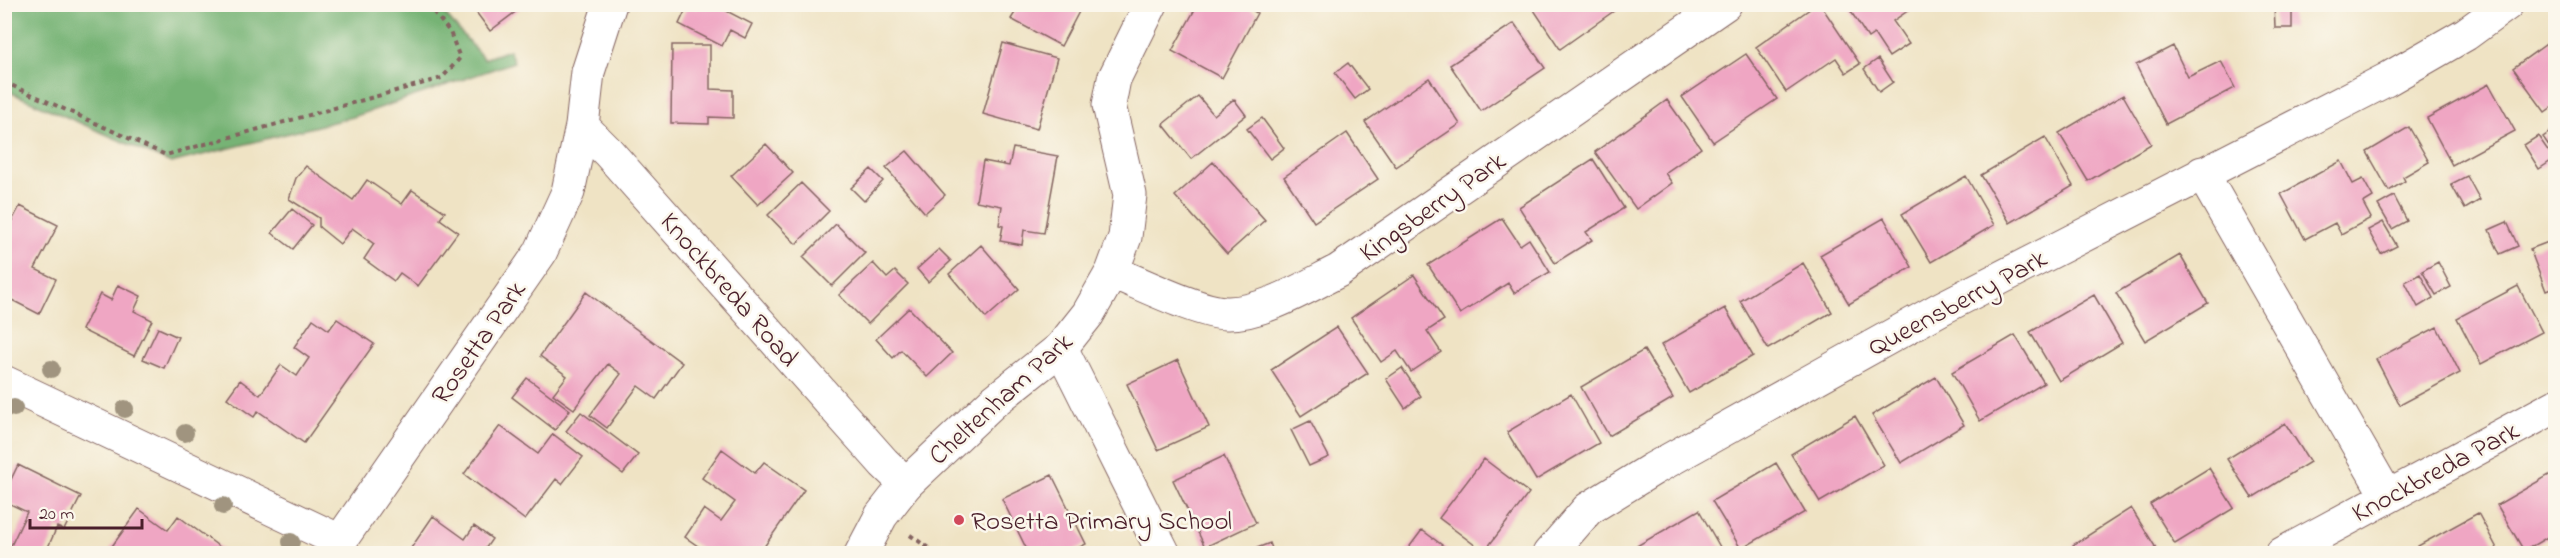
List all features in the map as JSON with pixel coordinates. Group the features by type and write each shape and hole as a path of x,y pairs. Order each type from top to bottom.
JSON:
{"street":[{"path":"582,126 588,72 610,4"},
{"name":"Cheltenham Park","path":"906,484 993,402 1061,348 1088,314 1112,272 1125,237 1130,195 1109,105 1114,79 1151,4"},
{"name":"Kingsberry Park","path":"1112,272 1191,304 1225,313 1248,310 1284,298 1338,271 1725,4"},
{"name":"Queensberry Park","path":"1549,554 1588,509 1653,470 1940,309 2386,80 2466,34 2507,4"},
{"name":"Knockbreda Road","path":"582,126 608,152 884,463 906,484"},
{"name":"Rosetta Park","path":"4,382 335,547 540,253 568,192 582,126"},
{"path":"2202,173 2387,496"},
{"path":"1061,348 1164,554"},
{"name":"Knockbreda Park","path":"2282,554 2556,406"},
{"path":"861,554 881,516 906,484"}],"path":[{"path":"4,82 166,155 442,78 460,58 450,32 427,4"}],"green space":[{"path":"5,4 437,5 484,59 509,50 514,62 353,117 171,163 5,90"}],"building":[{"path":"470,4 526,4 490,31"},
{"path":"698,4 713,4 752,24 745,38 730,30 722,46 679,24 688,5 696,9"},
{"path":"1004,4 1083,4 1061,46 1011,19 1016,11"},
{"path":"1198,4 1242,4 1257,13 1222,78 1172,51"},
{"path":"1530,4 1619,4 1621,6 1560,49"},
{"path":"1820,4 1860,64 1846,73 1836,58 1786,92 1756,47"},
{"path":"1846,4 1918,4 1893,21 1909,44 1889,57 1874,34 1868,38"},
{"path":"2274,4 2292,4 2292,28 2275,28"},
{"path":"1514,23 1545,68 1481,111 1450,65"},
{"path":"2556,37 2556,104 2545,112 2513,68"},
{"path":"1003,43 1057,58 1037,129 983,114"},
{"path":"672,45 710,45 710,89 733,90 733,118 709,117 709,124 671,123"},
{"path":"2173,46 2188,77 2221,61 2235,88 2166,124 2136,65"},
{"path":"1746,54 1777,99 1713,142 1682,97"},
{"path":"1878,59 1893,82 1879,92 1864,69"},
{"path":"1348,63 1368,89 1355,99 1335,73"},
{"path":"1429,78 1460,124 1396,167 1365,122"},
{"path":"2489,84 2515,131 2452,165 2427,118"},
{"path":"2123,95 2151,144 2088,181 2059,133"},
{"path":"1198,96 1214,115 1234,99 1246,115 1191,159 1163,124"},
{"path":"1667,100 1701,148 1665,173 1672,183 1636,209 1595,152"},
{"path":"1262,118 1284,148 1270,159 1247,129"},
{"path":"2409,127 2429,162 2403,177 2405,181 2389,191 2367,152"},
{"path":"2556,128 2556,156 2543,137"},
{"path":"1347,133 1378,179 1314,222 1284,177"},
{"path":"2538,136 2554,159 2539,169 2524,145"},
{"path":"2045,137 2073,186 2010,223 1981,175"},
{"path":"766,144 793,173 758,205 731,176"},
{"path":"1013,148 1058,156 1044,233 1024,230 1022,245 1000,241 1003,226 999,225 1002,206 976,201 983,161 1009,166"},
{"path":"907,151 945,195 925,213 886,168"},
{"path":"1593,159 1624,208 1586,232 1592,240 1555,263 1519,207"},
{"path":"2341,161 2353,184 2363,179 2373,197 2363,203 2371,218 2341,234 2335,223 2305,239 2281,194"},
{"path":"1213,162 1265,220 1227,254 1175,196"},
{"path":"306,166 353,200 367,180 402,204 412,190 445,212 440,219 458,232 418,286 400,273 394,281 364,259 374,244 352,228 340,244 319,227 319,218 289,199 296,178"},
{"path":"871,169 883,181 864,201 851,188"},
{"path":"1966,176 1994,225 1931,262 1902,214"},
{"path":"2467,176 2480,200 2465,209 2451,184"},
{"path":"801,183 829,211 796,244 768,215"},
{"path":"2394,196 2407,221 2392,229 2378,205"},
{"path":"20,206 58,225 35,269 56,279 39,314 4,296 4,236"},
{"path":"292,209 312,225 293,249 272,233"},
{"path":"1502,218 1520,245 1529,239 1550,272 1514,293 1508,283 1460,314 1428,265"},
{"path":"1884,218 1912,267 1849,304 1820,255"},
{"path":"2383,222 2397,246 2381,254 2368,230"},
{"path":"2507,222 2518,246 2500,254 2489,230"},
{"path":"836,224 865,253 832,286 803,257"},
{"path":"2556,239 2556,287 2546,291 2530,249"},
{"path":"981,245 1019,289 986,318 949,274"},
{"path":"939,249 951,261 928,282 917,269"},
{"path":"2180,255 2208,303 2145,341 2116,293"},
{"path":"2438,262 2451,287 2436,295 2422,271"},
{"path":"873,263 887,278 895,271 908,284 868,324 839,295"},
{"path":"1803,263 1832,312 1768,349 1740,301"},
{"path":"2420,274 2433,298 2418,307 2405,282"},
{"path":"1414,275 1444,320 1427,331 1441,352 1411,372 1397,351 1381,362 1351,318"},
{"path":"118,285 141,296 134,311 152,320 134,356 82,330 100,294 111,300"},
{"path":"2518,286 2542,332 2481,364 2457,318"},
{"path":"586,292 682,363 656,399 638,386 607,428 590,415 621,374 608,364 574,409 553,394 567,376 540,356"},
{"path":"2094,295 2122,343 2059,381 2030,332"},
{"path":"909,308 952,353 927,377 901,350 893,358 876,339"},
{"path":"1725,308 1753,356 1689,393 1661,345"},
{"path":"313,319 329,330 337,319 374,344 304,443 258,411 254,417 227,398 240,380 260,395 281,365 297,376 309,358 294,347"},
{"path":"1337,327 1368,373 1301,416 1271,370"},
{"path":"2437,327 2460,373 2400,405 2376,359"},
{"path":"158,328 178,337 164,368 143,359"},
{"path":"2015,335 2044,383 1980,421 1952,372"},
{"path":"1644,350 1673,398 1609,436 1581,387"},
{"path":"1178,360 1209,427 1158,450 1127,384"},
{"path":"1402,368 1421,396 1405,408 1386,379"},
{"path":"1936,377 1964,425 1901,463 1872,415"},
{"path":"527,378 570,410 555,430 512,397"},
{"path":"1571,394 1599,443 1536,480 1507,432"},
{"path":"581,412 638,455 623,474 566,431"},
{"path":"1855,416 1884,465 1820,502 1791,454"},
{"path":"1310,421 1329,457 1309,466 1291,430"},
{"path":"2285,423 2310,462 2252,498 2227,459"},
{"path":"500,426 538,454 553,434 583,457 562,484 556,479 525,520 464,474"},
{"path":"722,449 755,473 764,462 804,490 759,554 699,554 702,549 685,537 704,509 721,521 735,502 702,478"},
{"path":"1224,456 1256,523 1205,547 1173,480"},
{"path":"1484,459 1529,493 1484,552 1439,518"},
{"path":"1776,463 1805,512 1741,549 1712,501"},
{"path":"18,465 81,496 64,530 57,527 45,554 7,554 27,512 4,501 4,494"},
{"path":"2209,468 2234,508 2175,544 2150,504"},
{"path":"2556,471 2556,532 2524,551 2497,505"},
{"path":"1052,475 1086,544 1066,554 1029,554 1002,499"},
{"path":"2131,508 2156,548 2146,554 2078,554 2073,545"},
{"path":"139,509 168,530 178,516 229,554 115,554 110,549"},
{"path":"1699,510 1724,554 1639,554 1635,547"},
{"path":"2478,513 2500,554 2423,554 2418,546"},
{"path":"433,516 465,539 474,526 492,539 483,552 486,554 407,554"},
{"path":"1422,530 1454,554 1404,554"},
{"path":"1270,543 1274,554 1244,554 1244,553"}],"place":[{"name":"Rosetta Primary School","path":"959,520"}]}
